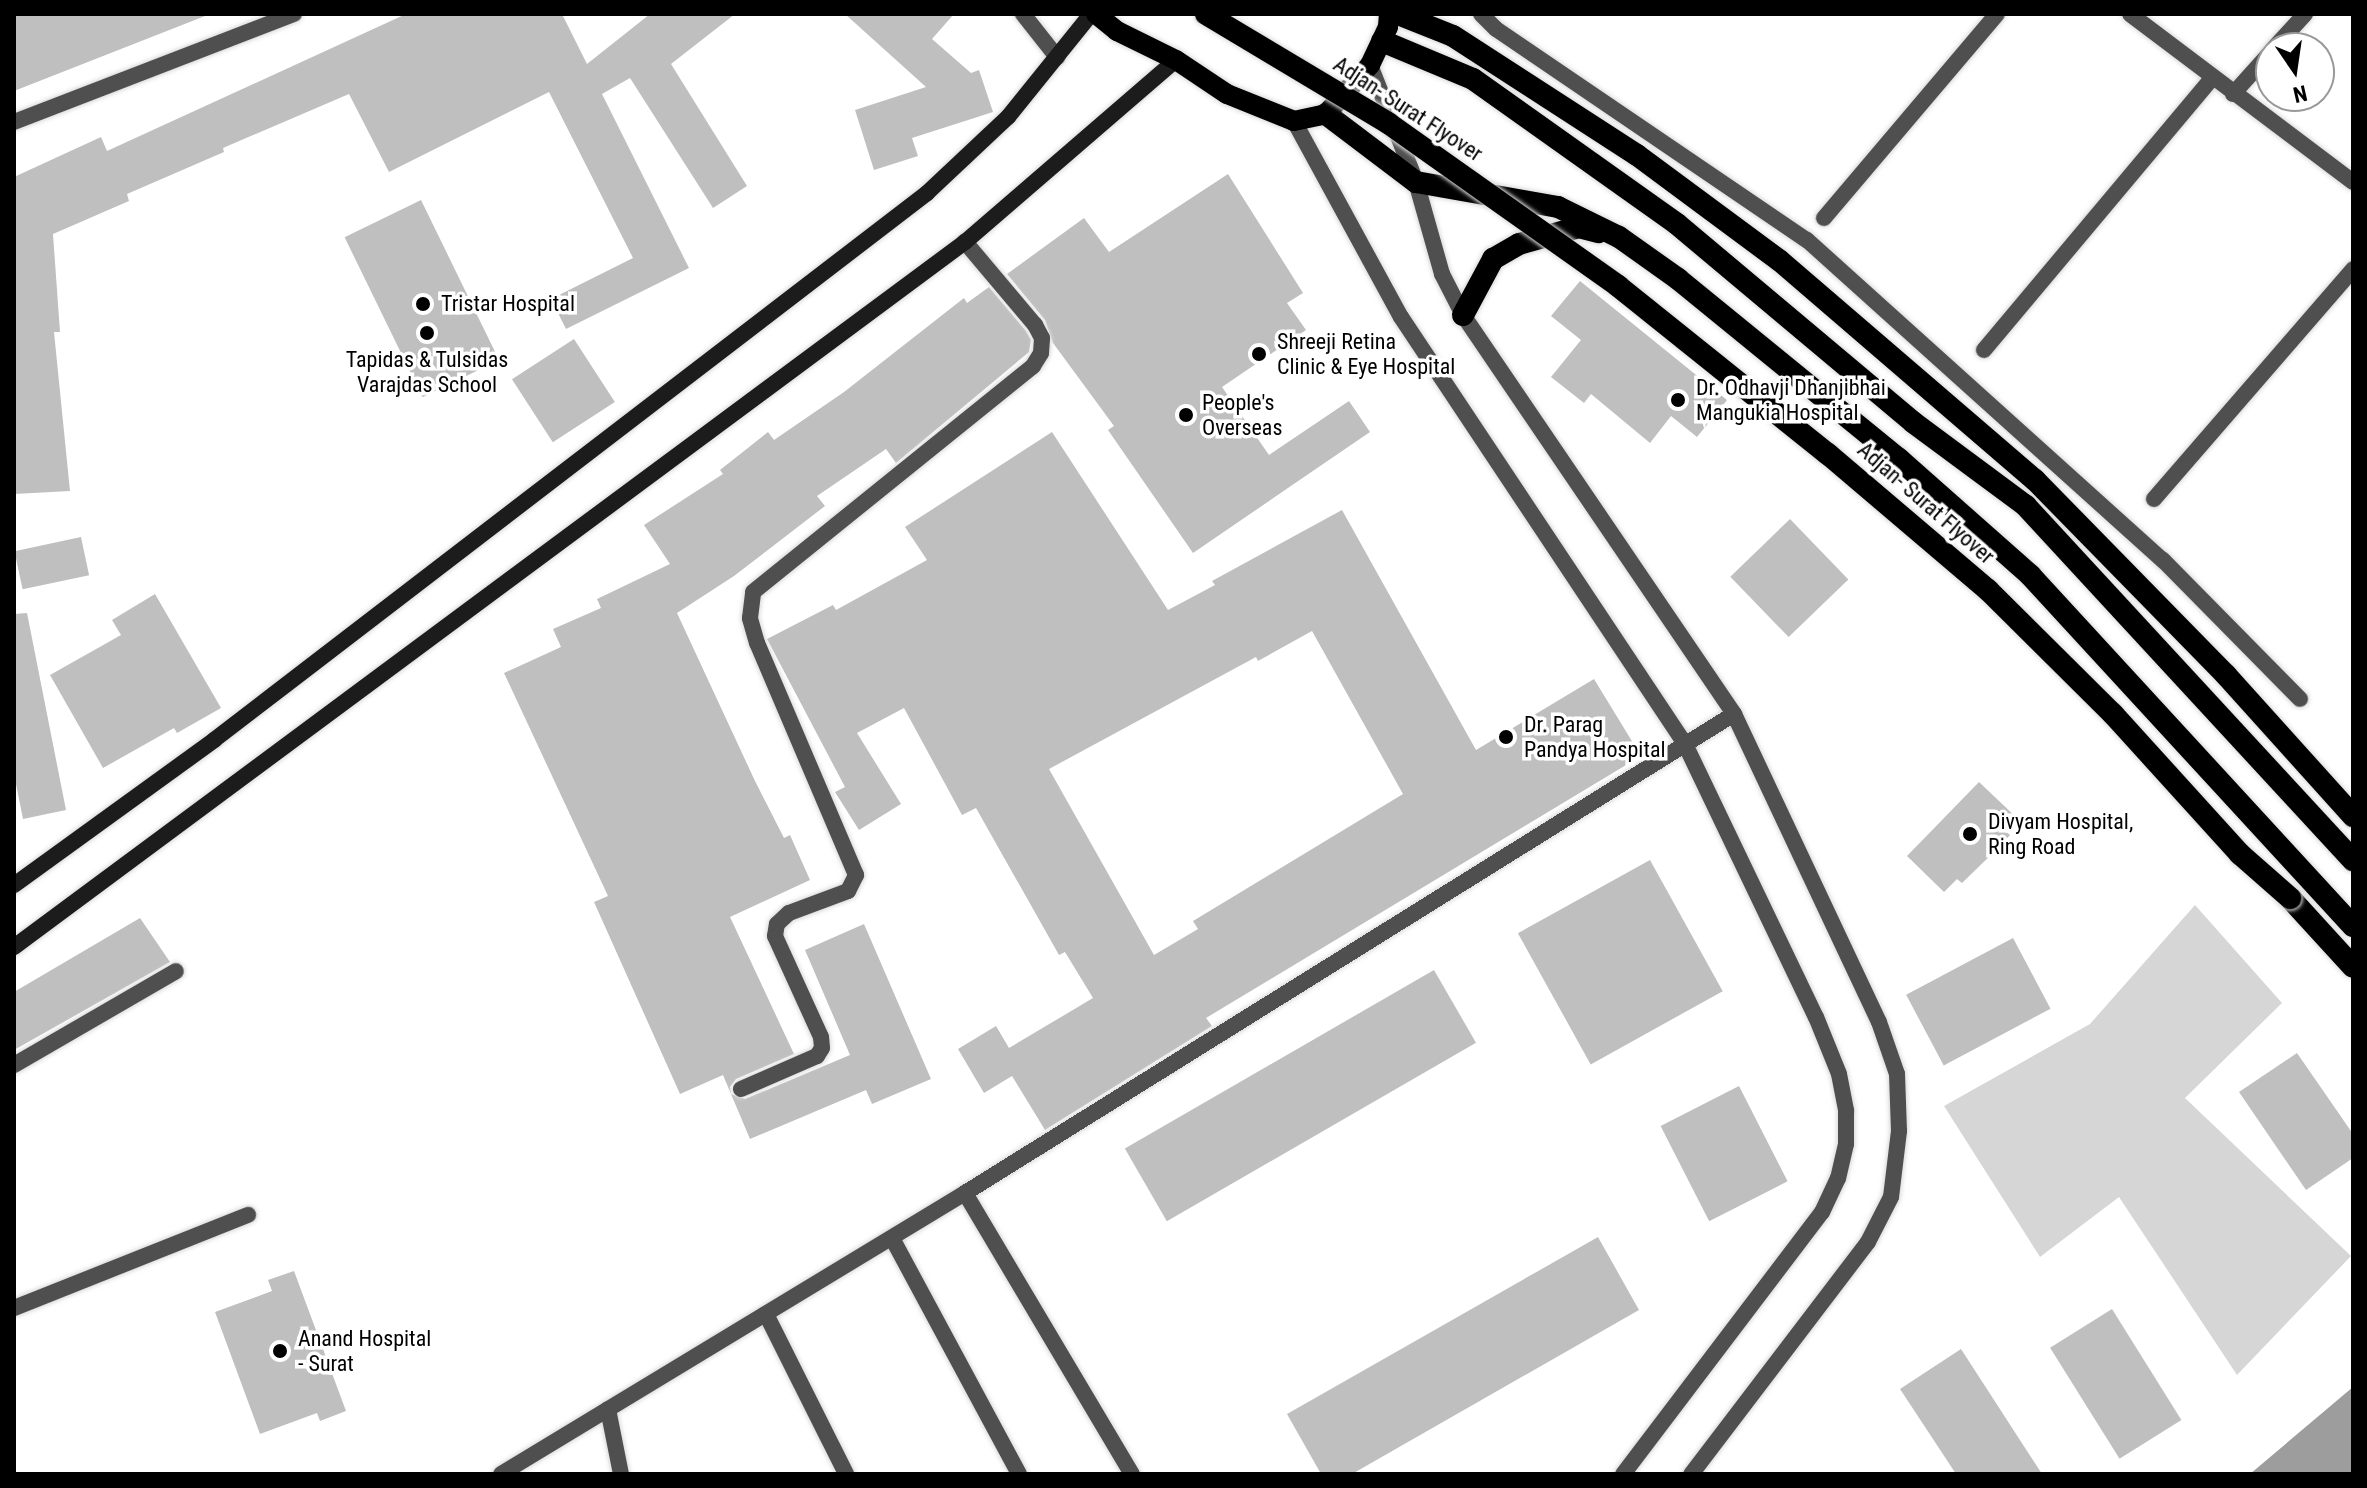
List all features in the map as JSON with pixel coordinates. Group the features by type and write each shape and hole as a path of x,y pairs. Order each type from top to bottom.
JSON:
{"highway":[{"name":"Adjan- Surat Flyover","path":"1206,14 1388,123 1606,277 1828,454 1988,590 2113,714 2240,854 2290,898 2353,967"},
{"path":"1398,14 1453,36 1519,78 1637,155 1779,260 2035,480 2235,685 2353,816"},
{"path":"1382,41 1473,79 1677,224 1914,423 2026,506 2353,860"},
{"path":"1326,114 1416,182 1558,207 1619,237 1678,279 1899,459 2030,575 2353,926"},
{"path":"1463,315 1493,259 1519,244 1579,227 1619,237"}],"main road":[{"path":"14,885 226,730 927,193 1008,117 1093,14 1117,31 1176,60 1227,94 1294,121 1326,114 1370,65 1382,41 1389,14"},
{"path":"14,947 965,242 1176,60"}],"street":[{"path":"14,122 294,14"},
{"path":"1023,14 1057,57"},
{"path":"1481,14 1496,29 1807,240 2163,560 2300,699"},
{"path":"1824,218 1997,14"},
{"path":"2130,14 2353,182"},
{"path":"2289,32 2305,14"},
{"path":"1370,65 1416,182 1442,274 1463,315 1734,714 1879,1022 1897,1074 1899,1131 1891,1197 1868,1242 1691,1474"},
{"path":"2233,94 2255,70"},
{"path":"1984,350 2212,78"},
{"path":"1294,121 1401,317 1685,744 1833,1060 1846,1111 1846,1144 1838,1178 1805,1238 1623,1474"},
{"path":"741,1089 817,1056 822,1048 821,1037 775,936 777,924 789,913 848,891 856,875 757,643 750,618 753,592 1033,366 1041,353 1042,338 1035,325 965,242"},
{"path":"2154,499 2353,269"},
{"path":"501,1474 892,1238 1734,714"},
{"path":"14,1065 176,971"},
{"path":"965,1193 1132,1474"},
{"path":"14,1308 248,1215"},
{"path":"892,1238 1019,1474"},
{"path":"766,1314 846,1474"},
{"path":"608,1409 621,1474"}],"shaded area":[{"path":"2195,905 2282,1003 2185,1098 2351,1256 2237,1375 2119,1197 2040,1257 1944,1106 2090,1024"},
{"path":"2353,1387 2353,1474 2250,1474"}],"building":[{"path":"14,14 204,14 205,16 14,91"},
{"path":"406,14 562,14 587,64 650,14 735,14 671,64 747,186 713,208 630,78 602,94 689,268 566,329 551,299 633,258 549,92 389,172 349,94 223,148 224,152 127,194 129,201 53,234 60,332 54,332 70,491 14,494 14,177 101,137 107,151"},
{"path":"845,14 954,14 932,39 971,73 979,70 993,112 912,138 918,156 874,170 855,110 926,87"},
{"path":"1228,174 1303,293 1287,303 1306,330 1222,387 1269,455 1349,401 1370,432 1193,553 1108,430 1114,426 1053,343 1045,320 1007,274 1084,218 1109,252"},
{"path":"421,200 499,360 423,397 345,237"},
{"path":"1580,281 1727,400 1697,437 1671,416 1650,443 1591,394 1584,403 1551,377 1581,340 1551,316"},
{"path":"989,287 1026,331 1031,340 1029,352 896,463 886,449 817,496 825,506 734,576 677,613 755,781 784,838 790,835 810,880 730,917 794,1054 736,1079 730,1087 731,1094 723,1075 680,1094 594,902 608,896 504,673 561,647 553,629 601,608 597,599 670,564 644,525 723,474 720,470 768,432 774,440 844,392 964,298 967,303"},
{"path":"574,339 615,402 553,442 512,379"},
{"path":"1052,432 1168,610 1215,585 1212,581 1342,510 1476,750 1594,679 1641,756 1206,1018 1212,1026 1045,1130 1012,1076 984,1093 958,1049 996,1026 1009,1048 1093,998 1065,952 1059,955 976,808 962,815 904,708 857,733 901,804 859,830 835,792 845,787 767,639 833,605 836,610 927,560 905,527","holes":["1312,631 1403,794 1193,921 1198,929 1154,955 1049,769 1256,657 1258,661"]},
{"path":"1790,519 1848,579 1789,637 1730,577"},
{"path":"81,537 89,575 23,589 14,551"},
{"path":"155,594 221,708 177,733 174,728 103,768 50,675 121,635 112,620"},
{"path":"27,613 66,810 23,819 14,774 14,614"},
{"path":"1979,782 2017,818 2004,830 2010,835 1996,850 1962,883 1957,879 1944,892 1907,856"},
{"path":"1650,860 1723,991 1591,1064 1518,933"},
{"path":"140,918 170,962 14,1050 14,992"},
{"path":"864,924 931,1079 872,1104 866,1090 750,1139 731,1094 745,1099 850,1055 805,950"},
{"path":"2013,938 2051,1009 1944,1065 1906,995"},
{"path":"1434,970 1476,1043 1167,1221 1125,1148"},
{"path":"2297,1053 2353,1134 2353,1158 2306,1190 2239,1092"},
{"path":"1739,1086 1788,1181 1709,1221 1661,1126"},
{"path":"1598,1237 1639,1310 1352,1474 1321,1474 1287,1414"},
{"path":"294,1271 346,1411 320,1421 317,1413 260,1434 215,1312 272,1291 268,1280"},
{"path":"2112,1309 2181,1420 2120,1459 2050,1348"},
{"path":"1961,1349 2042,1474 1956,1474 1900,1389"}],"place":[{"name":"Tristar Hospital","path":"423,304"},
{"name":"Tapidas & Tulsidas Varajdas School","path":"427,333"},
{"name":"Shreeji Retina Clinic & Eye Hospital","path":"1259,354"},
{"name":"Dr. Odhavji Dhanjibhai Mangukia Hospital","path":"1678,400"},
{"name":"People's Overseas","path":"1186,415"},
{"name":"Dr. Parag Pandya Hospital","path":"1506,737"},
{"name":"Divyam Hospital, Ring Road","path":"1970,834"},
{"name":"Anand Hospital - Surat","path":"280,1351"}]}
